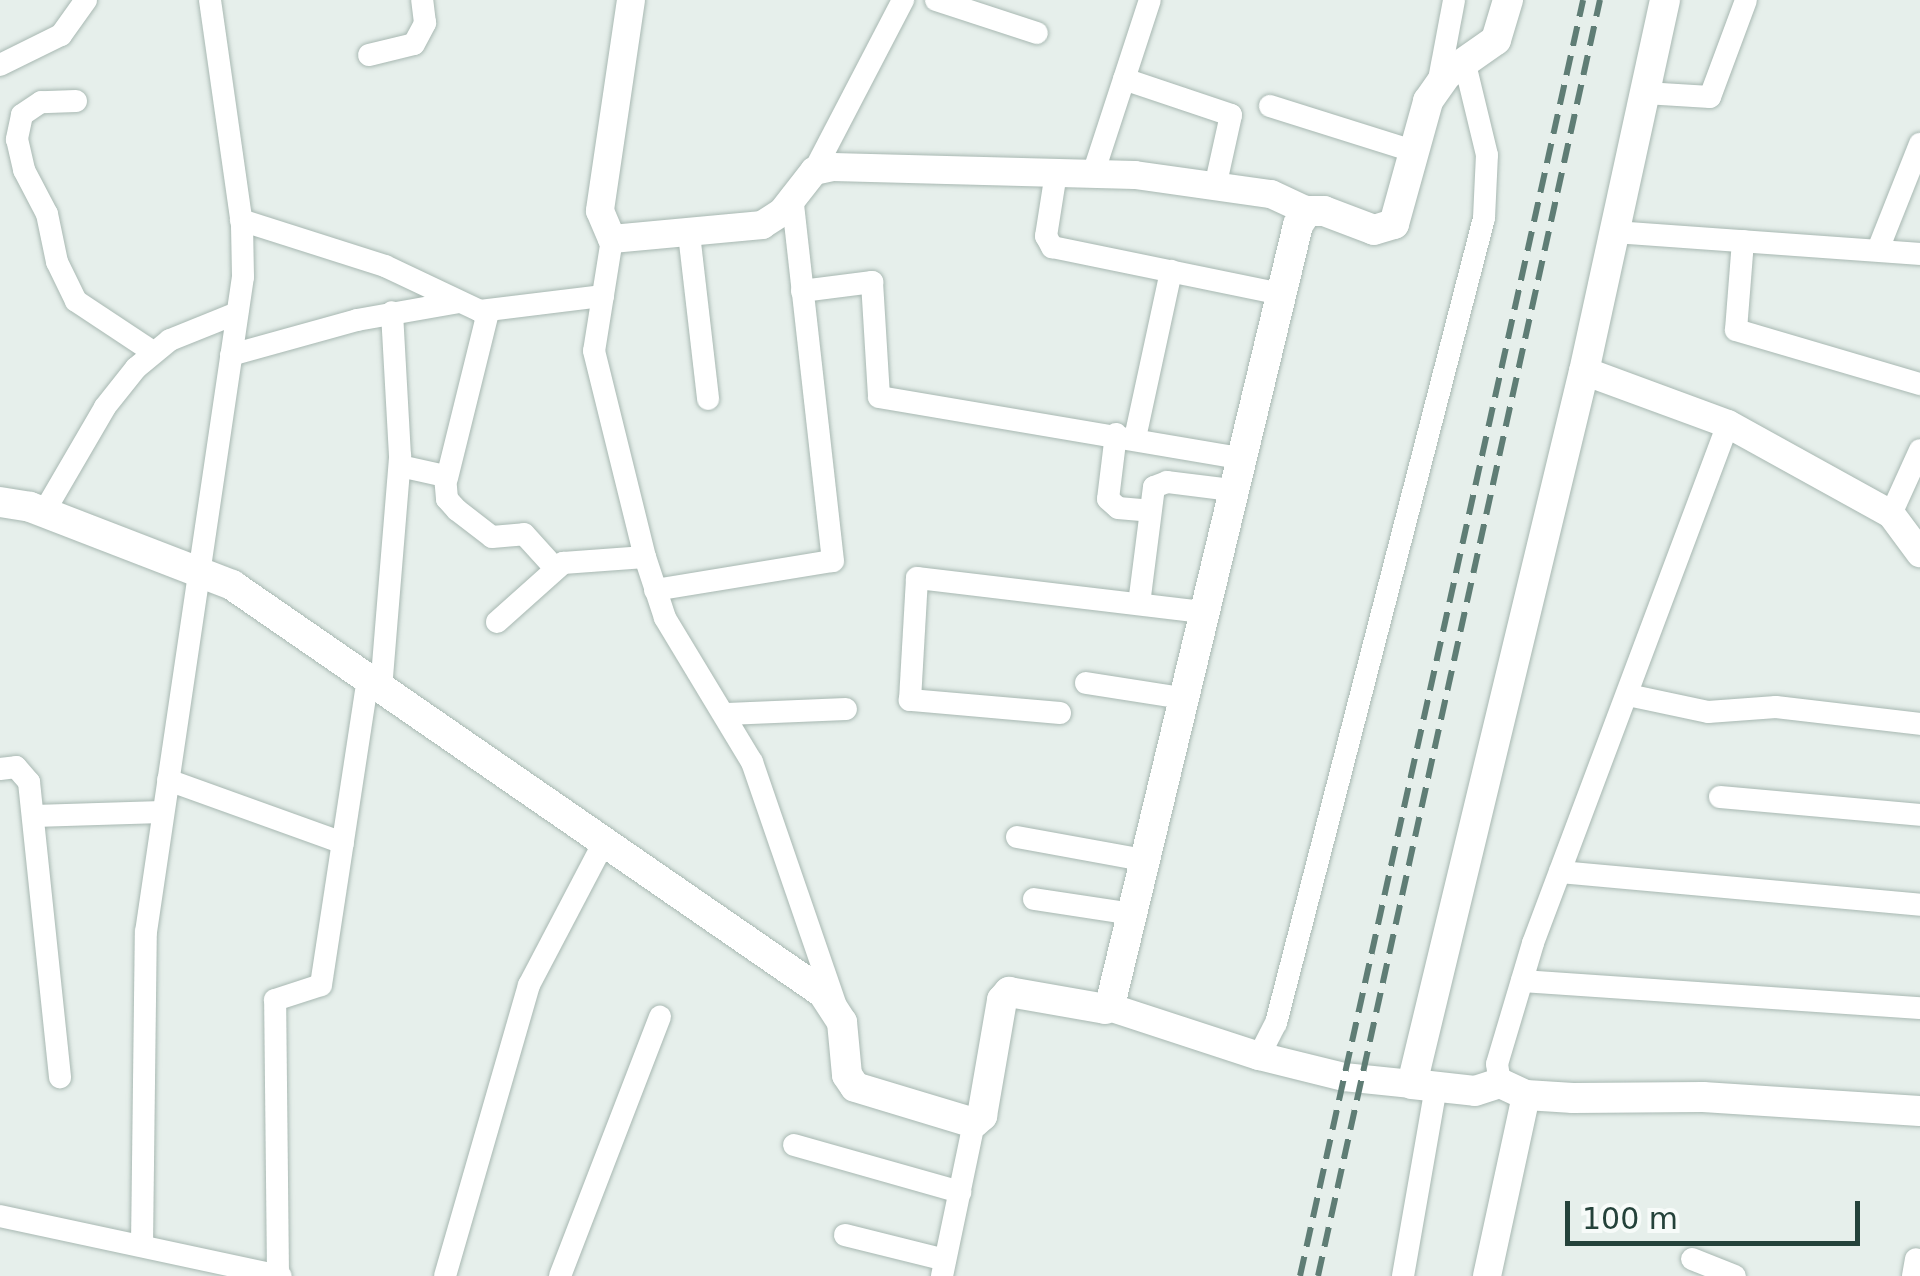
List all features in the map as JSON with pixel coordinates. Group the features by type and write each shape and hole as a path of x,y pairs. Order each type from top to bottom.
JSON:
{"main road":[{"path":"0,502 44,512 232,585 836,1006 855,1088 974,1122 982,1116 1002,1000 1009,992 1109,1007 1238,458 1280,294 1306,211 1386,229 1400,212 1438,85 1464,60 1496,40 1508,0"},
{"path":"1665,0 1424,1086 1475,1092 1513,1089 1920,1111"}],"street":[{"path":"0,65 62,35 86,0"},
{"path":"142,1244 146,932 238,314 242,220 210,0"},
{"path":"369,54 414,44 425,23 422,0"},
{"path":"631,0 600,211 612,240 596,364 655,590 678,644 726,714 756,771 836,1006"},
{"path":"612,240 762,225 814,171 902,0"},
{"path":"936,0 1037,34"},
{"path":"1094,174 1150,0"},
{"path":"1438,85 1454,0"},
{"path":"1645,93 1710,96 1746,0"},
{"path":"1259,1056 1276,1023 1484,218 1487,155 1464,60"},
{"path":"1124,79 1230,115 1216,186"},
{"path":"76,101 41,102 22,114 18,139 24,170 48,214 57,262 76,302 153,352"},
{"path":"1270,106 1416,152"},
{"path":"1879,247 1920,144"},
{"path":"814,171 1094,174 1272,194 1306,211"},
{"path":"1056,173 1050,246 1280,294"},
{"path":"655,590 833,561 792,195"},
{"path":"242,220 385,266 458,302 488,312 603,296"},
{"path":"1615,232 1879,247 1920,254"},
{"path":"689,234 708,399"},
{"path":"1742,241 1733,323 1738,332 1920,384"},
{"path":"1150,512 1118,508 1108,499 1171,271"},
{"path":"802,291 872,282 876,395 1238,458"},
{"path":"231,355 392,312 458,302"},
{"path":"0,1216 142,1244 228,1270 280,1276 274,1000 321,985 343,844 375,684 400,466 392,312"},
{"path":"488,312 446,478 447,499 492,537 524,534 554,567"},
{"path":"44,512 105,408 153,352 238,314"},
{"path":"1584,371 1728,424 1891,514 1920,553"},
{"path":"1487,1276 1513,1089 1497,1064 1560,872 1728,424"},
{"path":"1891,514 1920,450"},
{"path":"400,466 446,478"},
{"path":"1139,604 1154,487 1162,483 1231,490"},
{"path":"497,622 554,567 645,558"},
{"path":"1060,713 910,700 914,582 924,578 1202,612"},
{"path":"1086,683 1182,698"},
{"path":"1628,696 1708,712 1776,708 1920,724"},
{"path":"726,714 846,709"},
{"path":"0,768 26,774 34,816 60,1078"},
{"path":"168,780 343,844"},
{"path":"1720,798 1920,814"},
{"path":"34,816 162,812"},
{"path":"1017,837 1144,860"},
{"path":"445,1276 529,985 604,842"},
{"path":"1560,872 1920,905"},
{"path":"1034,900 1132,914"},
{"path":"1522,981 1920,1008"},
{"path":"1109,1007 1259,1056 1344,1077 1424,1086 1403,1276"},
{"path":"560,1276 660,1017"},
{"path":"845,1235 944,1268 974,1122"},
{"path":"794,1145 960,1192"},
{"path":"1692,1259 1735,1276"}],"railway":[{"path":"1300,1276 1583,0"},
{"path":"1318,1276 1600,0"}]}
